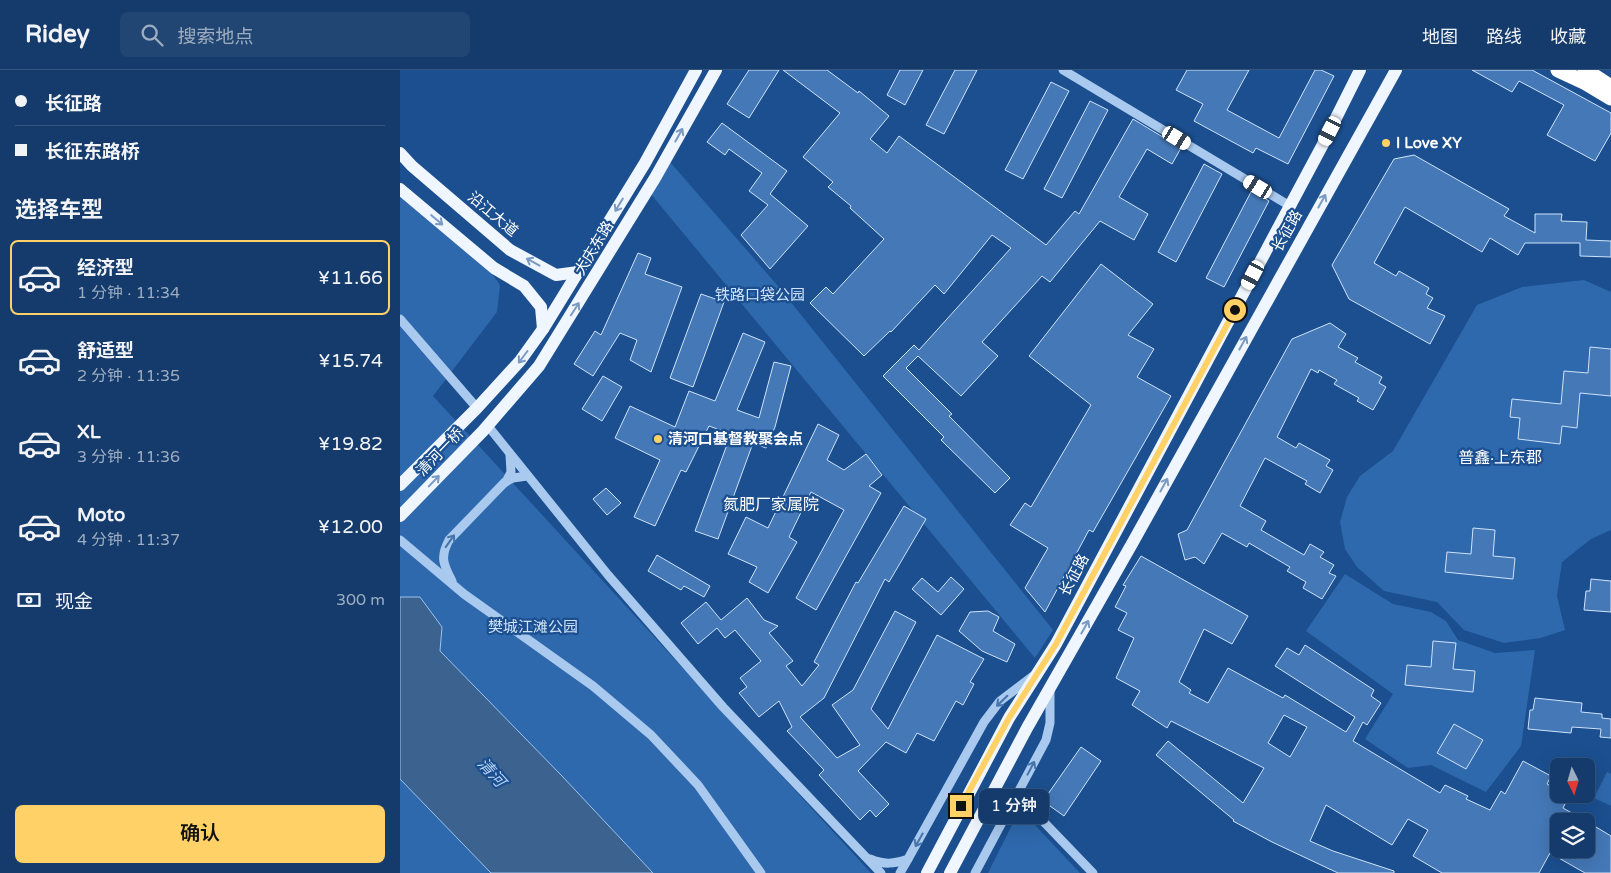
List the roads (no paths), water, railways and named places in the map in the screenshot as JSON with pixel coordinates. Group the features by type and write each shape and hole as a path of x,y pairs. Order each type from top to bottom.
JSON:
{"highway":[{"path":"1559,70 1586,82 1611,98"},
{"path":"1585,70 1611,87"}],"main road":[{"name":"大庆东路","path":"472,412 520,360 542,329 645,163 696,70"},
{"name":"大庆东路","path":"486,428 539,366 655,178 716,70"},
{"name":"长征路","path":"927,873 1009,718 1056,644 1290,206 1360,70"},
{"name":"长征路","path":"950,873 1027,728 1396,70"},
{"path":"1559,70 1611,103"},
{"name":"沿江大道","path":"400,153 412,166 510,250 556,275 578,272"},
{"path":"400,189 494,268 524,286 541,307 542,329"},
{"name":"清河一桥","path":"400,486 472,412"},
{"name":"清河一桥","path":"400,516 486,428"}],"street":[{"path":"1064,70 1290,206"},
{"path":"400,319 472,412"},
{"path":"486,428 608,575 723,707 881,873"},
{"path":"454,586 445,568 444,550 449,540 505,482 511,472 510,455"},
{"path":"505,482 513,478 527,476"},
{"path":"400,540 454,586 593,686 651,735 698,785 761,873"},
{"path":"900,873 984,722 1000,702 1040,670"},
{"path":"975,873 1046,740 1050,723 1050,689"},
{"path":"1017,794 1093,873"},
{"path":"865,857 879,863 893,865 908,859"}],"water":[{"name":"清河","path":"400,597 420,597 442,627 440,651 653,873 491,873 400,779"}],"place":[{"name":"I Love XY","path":"1386,143"},
{"name":"清河口基督教聚会点","path":"658,439"}],"district":[{"name":"普鑫·上东郡","path":"1500,457"},
{"name":"氮肥厂家属院","path":"771,504"}],"park label":[{"name":"铁路口袋公园","path":"760,295"},
{"name":"樊城江滩公园","path":"533,627"}]}
